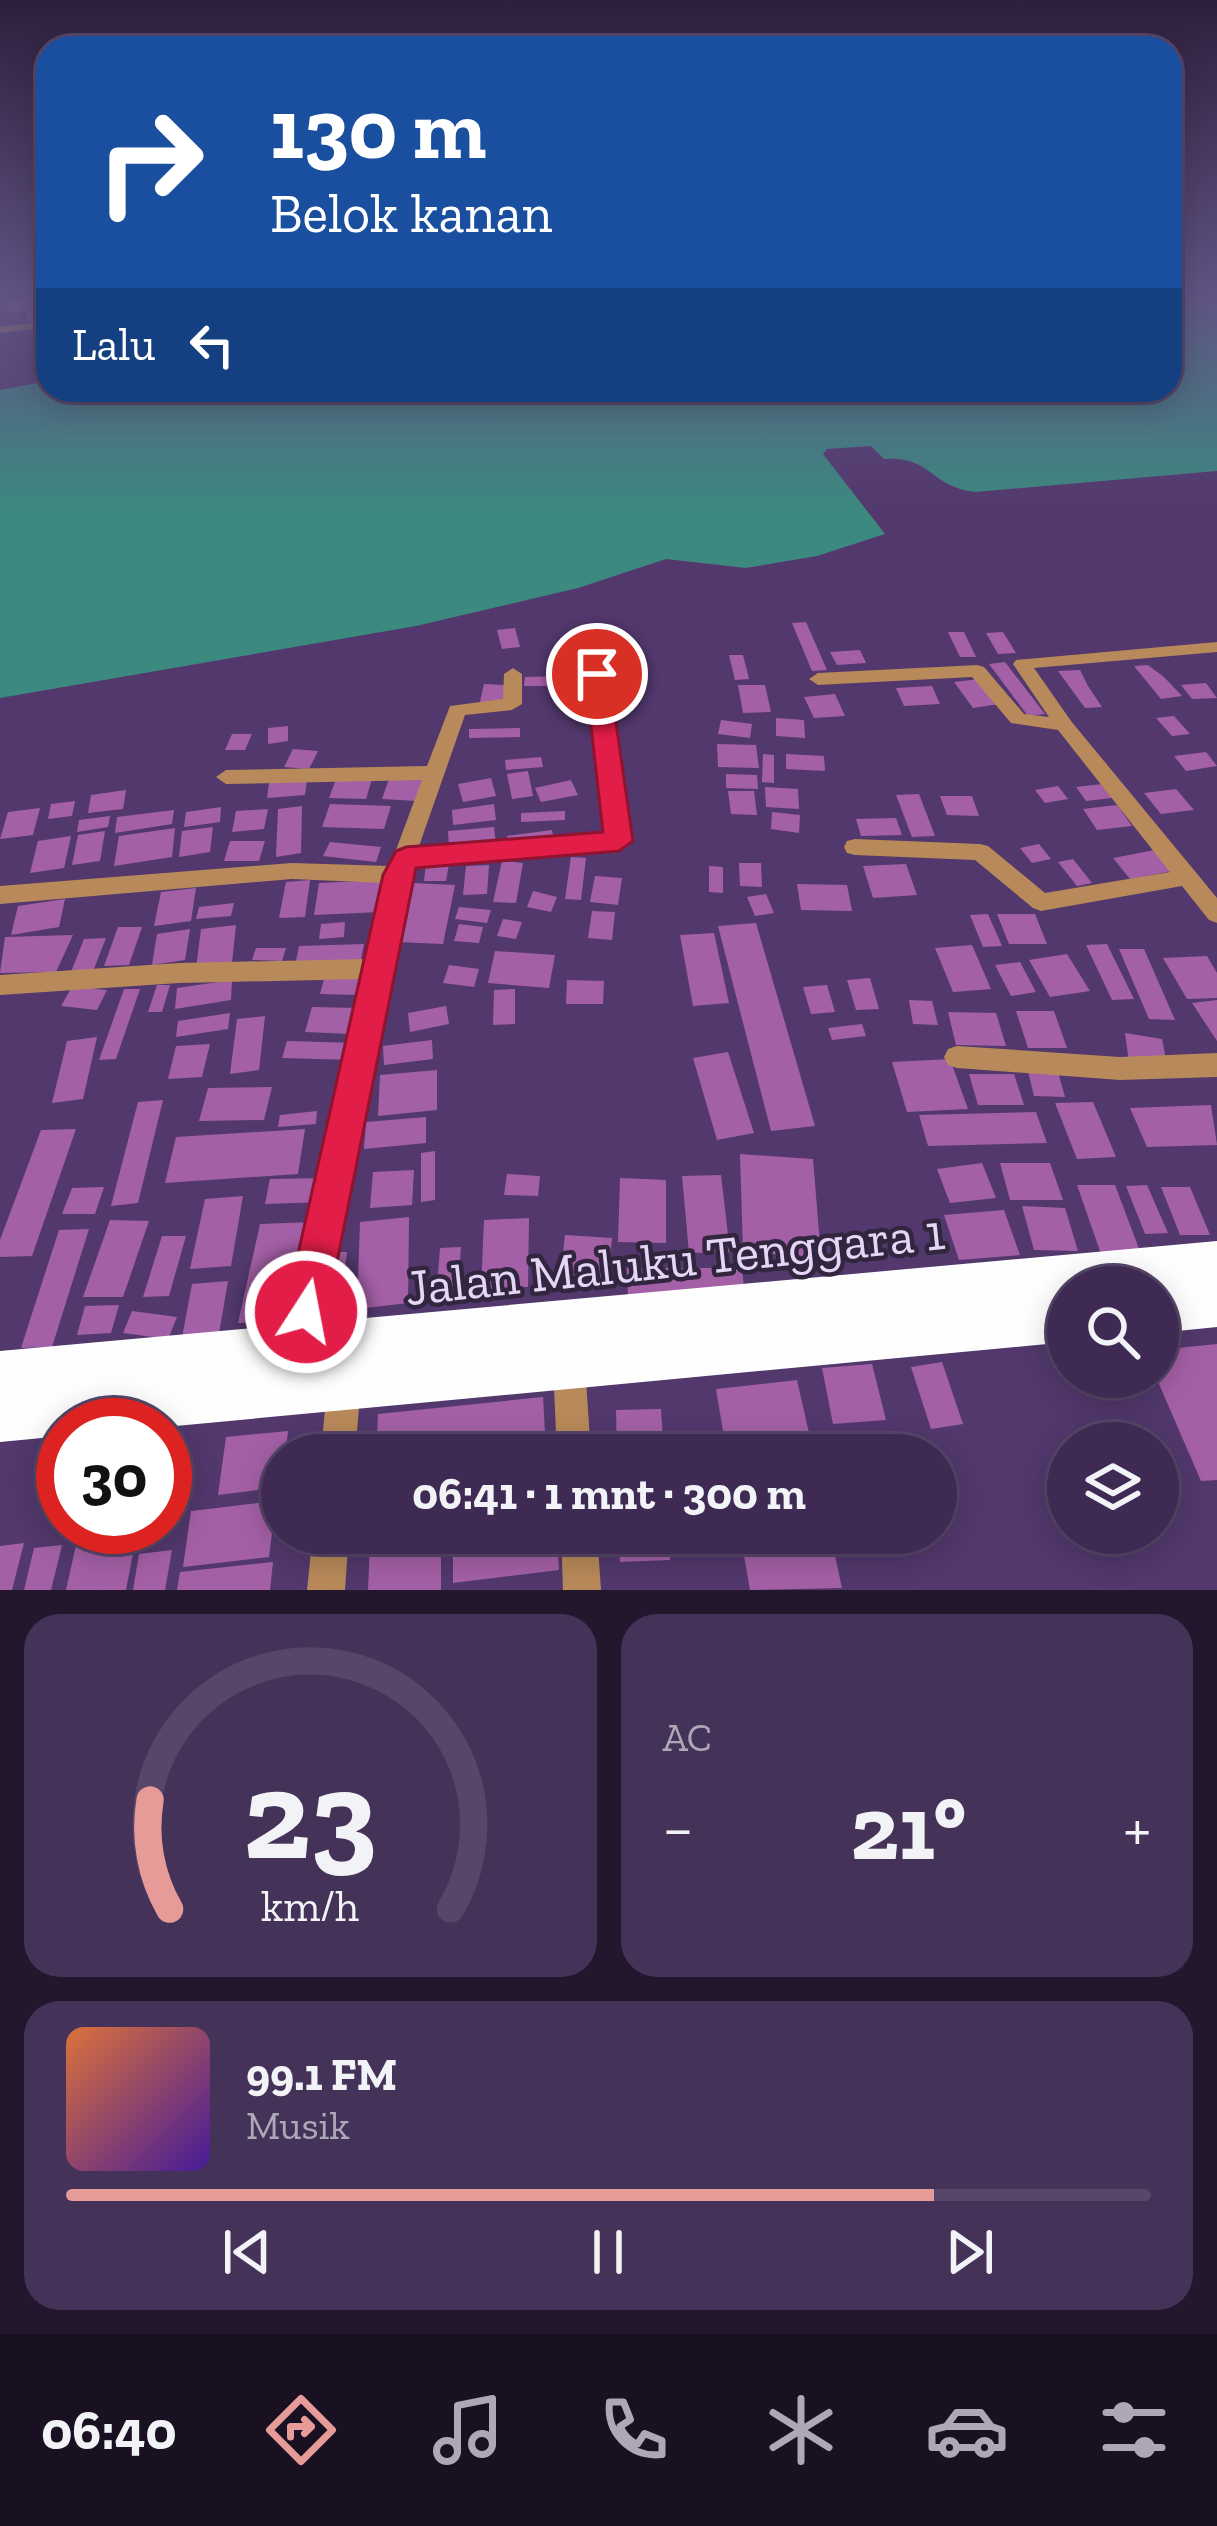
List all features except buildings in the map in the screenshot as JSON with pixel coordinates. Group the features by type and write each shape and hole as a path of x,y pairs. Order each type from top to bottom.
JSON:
{"highway":[{"name":"Jalan Maluku Tenggara 1","path":"0,1412 321,1368 567,1344 1217,1267"},
{"path":"1179,1304 1217,1300"},
{"name":"Jalan Maluku Tenggara 1","path":"567,1344 1047,1316"},
{"name":"Jalan Maluku Tenggara 1","path":"0,1380 321,1368"}],"street":[{"path":"1217,646 1022,664 1064,725 1217,914"},
{"path":"818,679 977,671 1018,719 1064,725"},
{"path":"334,1434 321,1368 376,969 402,866 458,710 512,704 513,674"},
{"path":"0,896 272,872 402,866 619,841 597,674"},
{"path":"226,777 436,773"},
{"path":"855,847 980,852 1041,902 1188,878"},
{"path":"0,985 178,973 376,969"},
{"path":"956,1058 1154,1072 1217,1065"},
{"path":"567,1344 573,1434"},
{"path":"326,1590 329,1554"},
{"path":"580,1554 582,1590"}],"shaded area":[{"path":"1182,365 1217,365 1217,471 975,492 948,484 912,462 884,459 871,446 827,449 823,454 885,534 817,556 746,568 666,559 578,588 416,626 0,698 0,390 36,383 36,402 1182,402"}],"route":[{"path":"306,1312 398,875 406,858 619,841 597,674"}]}
